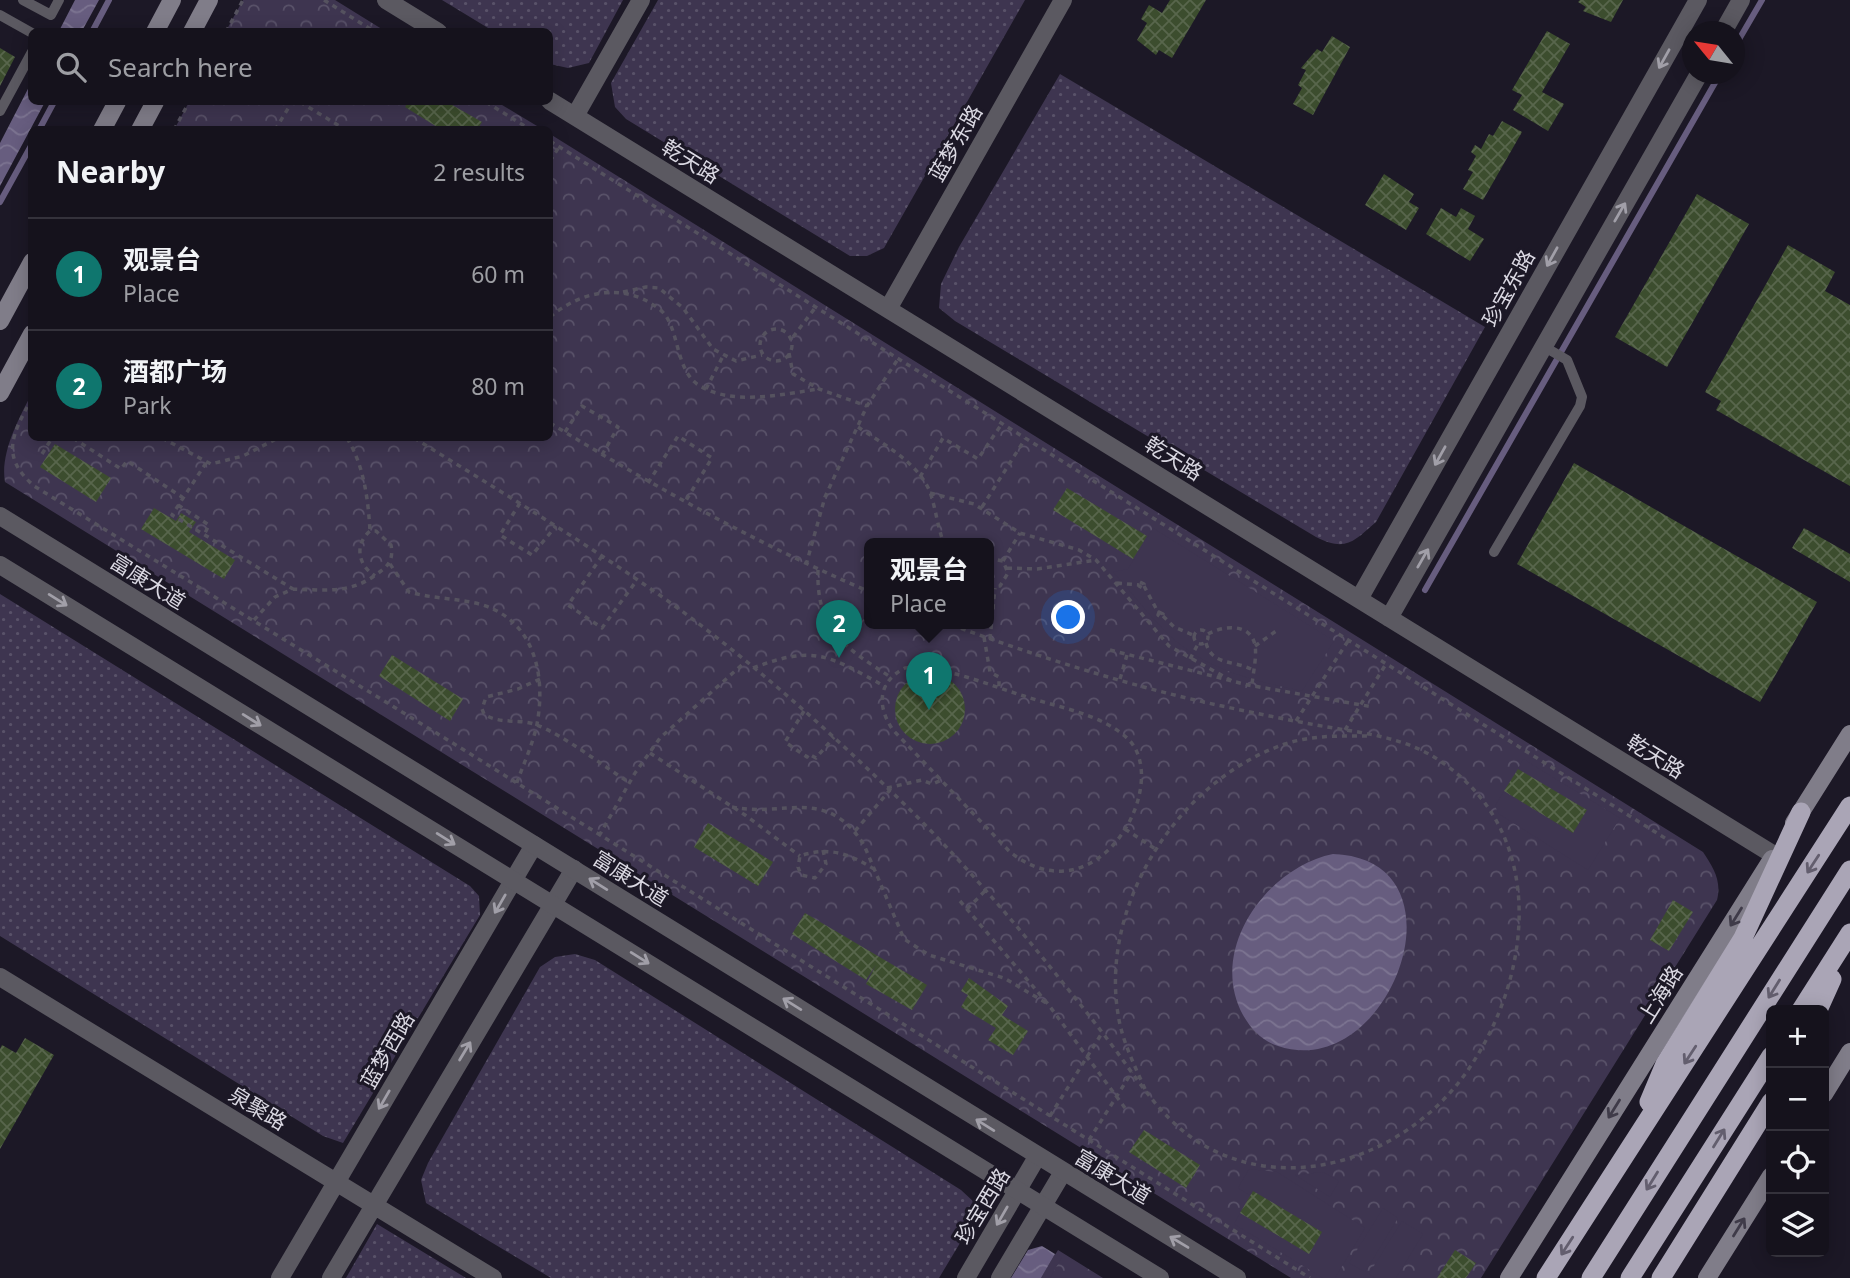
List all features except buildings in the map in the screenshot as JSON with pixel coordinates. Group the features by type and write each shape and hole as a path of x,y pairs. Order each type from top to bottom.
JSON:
{"highway":[{"path":"1546,1278 1850,806"},
{"path":"1628,1151 1665,1064 1743,938 1801,812"},
{"path":"1591,1278 1850,870"},
{"path":"1804,1005 1850,933"},
{"path":"1820,1005 1850,941"},
{"path":"1630,1278 1766,1064"},
{"path":"1661,1278 1766,1110"}],"main road":[{"path":"157,28 172,0"},
{"path":"194,28 209,0"},
{"path":"104,126 115,105"},
{"path":"142,126 153,105"},
{"path":"0,321 28,269"},
{"path":"0,393 28,341"},
{"name":"上海路","path":"1509,1278 1850,734"},
{"path":"1829,1086 1850,1052"},
{"path":"1707,1278 1766,1185"}],"street":[{"path":"386,0 432,28"},
{"path":"575,116 640,0"},
{"name":"蓝梦东路","path":"888,309 1063,0"},
{"name":"珍宝东路","path":"1359,599 1698,0"},
{"path":"1729,21 1741,0"},
{"path":"1389,618 1693,84"},
{"name":"乾天路","path":"553,102 1774,855"},
{"name":"富康大道","path":"0,516 1237,1278"},
{"path":"0,565 1160,1278"},
{"name":"蓝梦西路","path":"280,1278 534,845"},
{"path":"331,1278 574,869"},
{"name":"泉聚路","path":"0,977 493,1278"},
{"name":"珍宝西路","path":"966,1278 1037,1157"},
{"path":"1000,1278 1063,1172"}],"lane":[{"path":"23,0 51,15 60,0"},
{"path":"0,15 28,31"},
{"path":"0,111 28,59"},
{"path":"1494,552 1580,406 1582,397 1567,360 1543,346"}],"path":[{"path":"228,28 243,0"},
{"path":"324,0 368,28"},
{"path":"176,126 187,105"},
{"path":"277,126 290,105"},
{"path":"305,105 339,126"},
{"path":"491,105 525,126"},
{"path":"553,143 1668,840"},
{"path":"553,156 559,147"},
{"path":"553,315 579,298 646,287 659,288 683,308 713,349 723,356 736,361 762,355"},
{"path":"620,292 634,295 666,315 688,374 706,388 739,397 819,389"},
{"path":"793,337 816,307"},
{"path":"777,328 787,330 793,337 794,348 789,353 776,362 762,355 758,348 761,338 777,328"},
{"path":"789,353 793,373 819,389 867,407"},
{"path":"706,388 723,356"},
{"path":"806,565 825,497 867,407 898,359"},
{"path":"565,432 582,406 594,413 618,428 602,455"},
{"path":"27,407 12,436 9,452 13,466 22,476 1310,1278"},
{"path":"920,477 943,438 978,459 1001,424"},
{"path":"553,425 685,503 806,565 864,589"},
{"path":"858,427 903,459 920,477 930,493 942,538"},
{"path":"649,483 678,436 712,458 685,503"},
{"path":"982,507 1025,439"},
{"path":"42,454 50,441"},
{"path":"78,441 121,469 127,461 183,498"},
{"path":"167,441 206,463 243,456 272,441"},
{"path":"349,441 360,463 370,531 362,543 360,554 362,564 375,576"},
{"path":"419,441 638,580 745,662 834,737 889,789 985,891 1102,1033 1149,1097 1177,1127 1200,1144 1224,1156 1252,1165 1315,1167 1357,1156 1407,1130 1440,1104 1470,1068 1502,1011 1519,947 1520,917 1514,867 1494,819 1463,780 1427,753 1382,736 1195,700 962,629"},
{"path":"206,463 172,515 293,589"},
{"path":"930,493 982,507 1020,533 1079,550 1096,560 1168,646 1232,681"},
{"path":"520,503 500,535 532,555 556,526"},
{"path":"178,505 209,525 204,535"},
{"path":"370,531 376,531 391,545 390,564 409,592 461,599 503,615 527,640 541,678 537,725 516,785"},
{"path":"1003,561 1020,533"},
{"path":"602,556 568,605 602,628 638,580"},
{"path":"994,559 1003,561 1007,568 1007,579 995,588 994,598"},
{"path":"1007,568 1050,568 1096,560"},
{"path":"253,621 275,597 293,589 335,591 354,588 390,564"},
{"path":"818,570 819,600 830,630 848,649 892,678"},
{"path":"1117,583 1139,584 1141,588 1144,586 1161,614 1174,627 1193,636 1198,644"},
{"path":"1252,685 1254,670 1255,646 1252,639 1236,627 1220,627 1208,634 1208,651 1218,660 1240,663 1254,670"},
{"path":"990,639 991,629"},
{"path":"1193,636 1200,629 1208,634"},
{"path":"1255,646 1279,629"},
{"path":"984,637 990,671 999,677 999,688"},
{"path":"1296,721 1348,641"},
{"path":"1198,644 1206,643"},
{"path":"1190,659 1198,644"},
{"path":"1110,650 1232,681 1373,707"},
{"path":"752,668 782,657 810,653 843,663 886,687"},
{"path":"1120,679 1127,655"},
{"path":"599,836 629,783 650,753 685,713 745,662"},
{"path":"1345,730 1385,664"},
{"path":"905,668 931,668 1095,720 1130,741 1138,755 1141,775 1137,806 1125,829 1104,856 1066,873 1044,871 1010,852 884,716 880,703 886,687 892,678 905,668"},
{"path":"541,678 518,690 486,696 482,709 491,719 537,725 629,783"},
{"path":"804,711 785,742 807,757 809,754 816,758 834,737"},
{"path":"1149,1097 1125,1043 1117,1012 1116,972 1121,933 1133,894 1157,850 1191,805 1244,764 1285,744 1329,736 1382,736"},
{"path":"650,753 733,807 800,856"},
{"path":"855,831 889,789 922,780 932,784 942,780"},
{"path":"733,807 746,810 803,806 838,818 855,831 904,939 929,955 1004,978 1048,1004"},
{"path":"1125,829 1157,850"},
{"path":"800,856 822,850 853,855 874,869"},
{"path":"800,856 798,867 801,875 816,878 827,864 822,850"},
{"path":"967,909 985,891"},
{"path":"960,901 1048,1004 1125,1108"},
{"path":"1050,1116 1102,1033"},
{"path":"1089,1140 1132,1072"}],"green space":[{"path":"243,0 335,0 380,28 228,28"},
{"path":"442,0 623,0 589,63 568,68 553,65 553,28 488,28"},
{"path":"658,0 1025,0 884,248 867,256 850,256 626,119 615,107 611,83"},
{"path":"1060,74 1485,327 1376,522 1349,543 1335,544 1316,537 955,321 939,308 941,284 959,247"},
{"path":"187,105 502,105 537,126 176,126"},
{"path":"553,136 1703,852 1717,880 1717,900 1481,1278 1291,1278 5,482 5,460 28,401 28,441 553,441"},
{"path":"1153,528 1334,641 1302,691 1246,677 1211,664 1179,643 1157,623 1113,572 1128,569"},
{"path":"0,594 470,886 479,896 480,915 343,1143 323,1136 0,936"},
{"path":"1523,759 1620,818 1588,870 1499,814 1495,806 1504,791 1573,833 1587,811 1518,769"},
{"path":"575,954 595,960 961,1190 975,1203 975,1218 939,1278 551,1278 426,1203 421,1180 428,1163 540,967 555,957"},
{"path":"1249,1169 1277,1172 1365,1228 1335,1278 1323,1278 1234,1224 1240,1213 1309,1254 1322,1232 1253,1191 1251,1196 1238,1188"},
{"path":"1323,1172 1339,1181 1330,1197 1295,1175"},
{"path":"1383,1208 1398,1218 1365,1272 1349,1263"},
{"path":"1402,1221 1423,1234 1396,1278 1375,1278 1369,1274"},
{"path":"377,1224 466,1278 346,1278"},
{"path":"1058,1250 1103,1278 1041,1278"},
{"path":"1055,1254 1062,1257 1050,1278 1041,1278"}],"water":[{"path":"75,0 99,0 84,28 61,28"},
{"path":"28,89 28,105 43,105 32,126 28,126 28,134 0,186 0,143"},
{"path":"1333,854 1375,865 1399,891 1407,927 1400,966 1382,1003 1354,1033 1318,1049 1278,1046 1258,1034 1243,1015 1234,990 1233,964 1239,938 1250,915 1266,893 1286,875 1309,862"},
{"path":"1042,1246 1055,1254 1041,1278 1011,1278 1028,1250"}],"waterway":[{"path":"94,28 109,0"},
{"path":"1745,29 1762,0"},
{"path":"1425,590 1714,84"},
{"path":"41,126 52,105"},
{"path":"0,202 28,151"}],"place":[{"name":"酒都广场","path":"839,658"},
{"name":"观景台","path":"929,710"}]}
